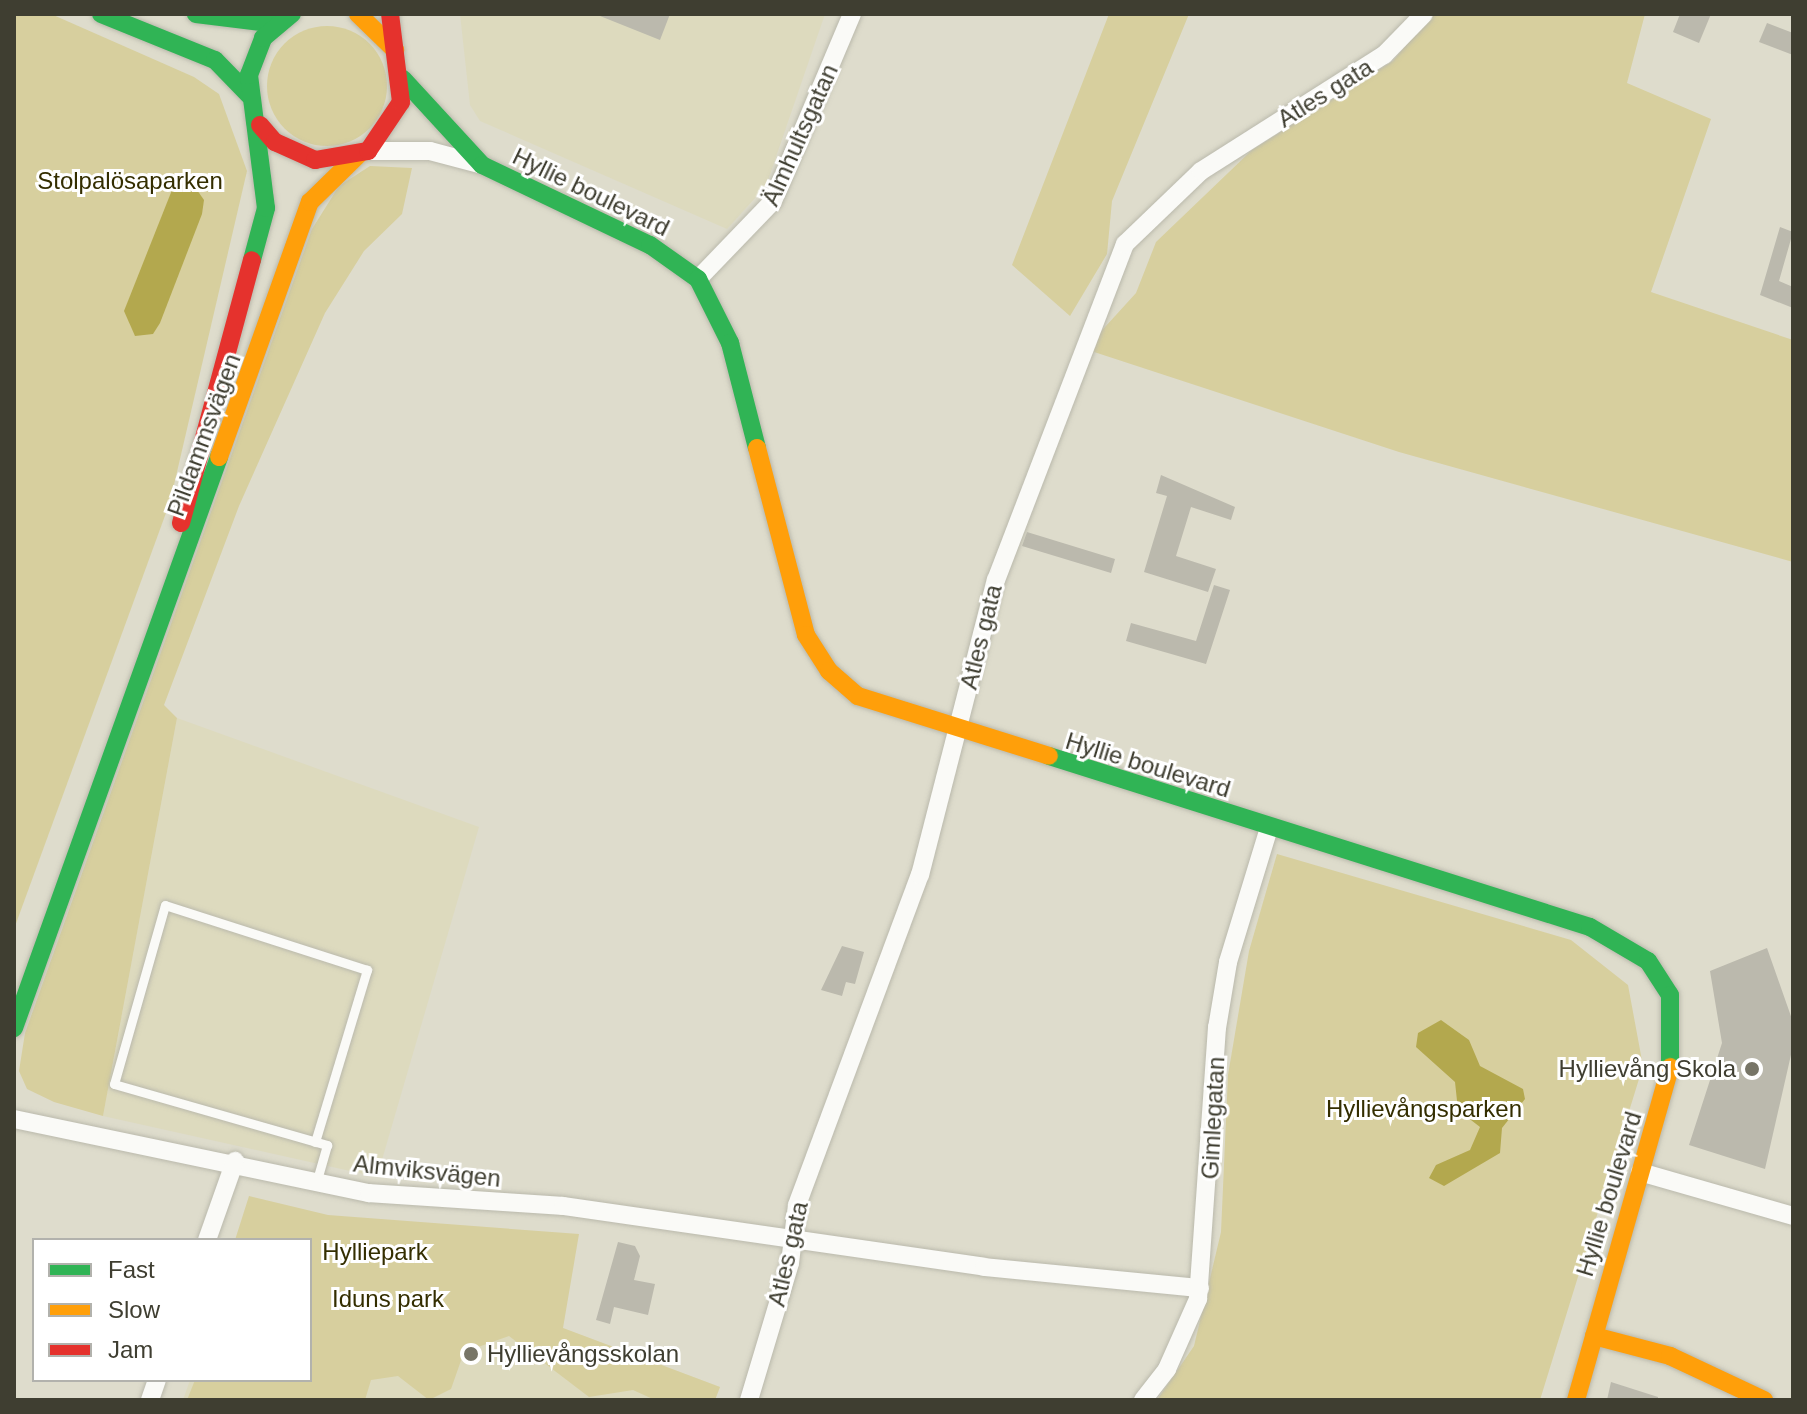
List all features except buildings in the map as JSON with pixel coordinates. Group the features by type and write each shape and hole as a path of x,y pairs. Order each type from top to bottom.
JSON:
{"street":[{"path":"101,14 215,60 249,95"},
{"path":"196,14 285,19"},
{"path":"358,14 398,57"},
{"name":"Pildammsvägen","path":"14,1028 310,202 320,184 363,152 393,124 403,79 390,14"},
{"name":"Älmhultsgatan","path":"698,279 773,201 852,14"},
{"name":"Atles gata","path":"749,1400 793,1236 797,1205 911,905 1000,566 1125,244 1201,171 1384,55 1424,14"},
{"name":"Pildammsvägen","path":"114,749 260,238 269,186 260,125 249,95 253,55 285,19"},
{"name":"Hyllie boulevard","path":"403,79 482,165"},
{"name":"Pildammsvägen","path":"260,125 294,154 337,160 363,152"},
{"name":"Hyllie boulevard","path":"363,152 430,151 482,165 650,245 698,279 730,343 797,608 818,657 858,696 957,732 1590,927 1648,961 1670,995 1676,1030 1576,1400"},
{"name":"Gimlegatan","path":"1143,1400 1167,1369 1200,1288 1217,1028 1228,962 1269,828"},
{"name":"Almviksvägen","path":"14,1119 235,1161 369,1193 563,1206 793,1236 984,1267 1200,1288"},
{"path":"208,1238 235,1161"},
{"path":"1640,1172 1793,1216"},
{"path":"1594,1336 1670,1356 1764,1400"}],"lane":[{"path":"315,1142 367,970 165,905 114,1084 315,1142 327,1145 317,1181"}],"shaded area":[{"path":"460,14 825,14 766,186 727,229 480,121 470,105"},
{"path":"190,180 204,200 202,214 160,323 153,334 135,336 124,311 172,190"},
{"path":"177,718 479,827 377,1177 103,1116"},
{"path":"1441,1020 1469,1040 1480,1066 1523,1089 1525,1099 1502,1128 1500,1153 1444,1186 1429,1178 1436,1165 1470,1150 1480,1127 1458,1110 1455,1082 1416,1047 1418,1033"},
{"name":"Hyllievångsskolan","path":"472,1294 720,1387 715,1400 183,1400 189,1382 312,1382 312,1379"}],"green space":[{"name":"Stolpalösaparken","path":"14,14 51,14 194,77 219,94 247,171 170,502 14,929"},
{"path":"1109,14 1189,14 1112,201 1107,254 1070,316 1012,265"},
{"path":"1432,14 1645,14 1627,83 1711,119 1651,292 1793,340 1793,562 1399,452 1085,349 1136,293 1156,242 1252,150 1393,61"},
{"path":"327,26 350,30 370,43 383,63 387,86 383,109 370,129 350,142 327,146 304,142 284,129 271,109 267,86 271,63 284,43 304,30"},
{"path":"370,166 412,168 402,214 364,251 325,313 239,506 164,705 177,718 103,1116 54,1102 27,1089 19,1071 25,1033 312,229 339,186"},
{"name":"Hyllievångsparken","path":"1277,854 1571,940 1628,985 1643,1066 1540,1400 1157,1400 1194,1346 1221,1232 1228,1075 1249,951"},
{"name":"Iduns park","path":"249,1196 328,1215 579,1234 563,1328 720,1387 715,1400 655,1400 633,1390 589,1397 509,1336 464,1352 451,1389 429,1400 398,1376 371,1380 365,1400 187,1400 194,1382 312,1382 312,1238 236,1238"}],"traffic: fast":[{"path":"101,14 215,60 249,95"},
{"path":"196,14 277,24"},
{"path":"252,260 266,208 249,75 263,38 292,14"},
{"path":"403,79 482,165 650,245 698,279 730,343 757,448"},
{"path":"14,1028 219,457"},
{"path":"1049,756 1590,927 1648,961 1670,995 1670,1067"}],"traffic: slow":[{"path":"358,14 395,50"},
{"path":"219,457 310,202 359,154"},
{"path":"757,448 806,635 829,671 858,696 1049,756"},
{"path":"1576,1400 1670,1067"},
{"path":"1594,1336 1670,1356 1764,1400"}],"traffic: jam":[{"path":"260,125 275,142 315,160 368,151 401,102 390,14"},
{"path":"181,523 252,260"}],"place":[{"name":"Hyllievång Skola","path":"1752,1069"},
{"name":"Hyllievångsskolan","path":"471,1354"}],"park label":[{"name":"Hylliepark","path":"375,1252"}]}
